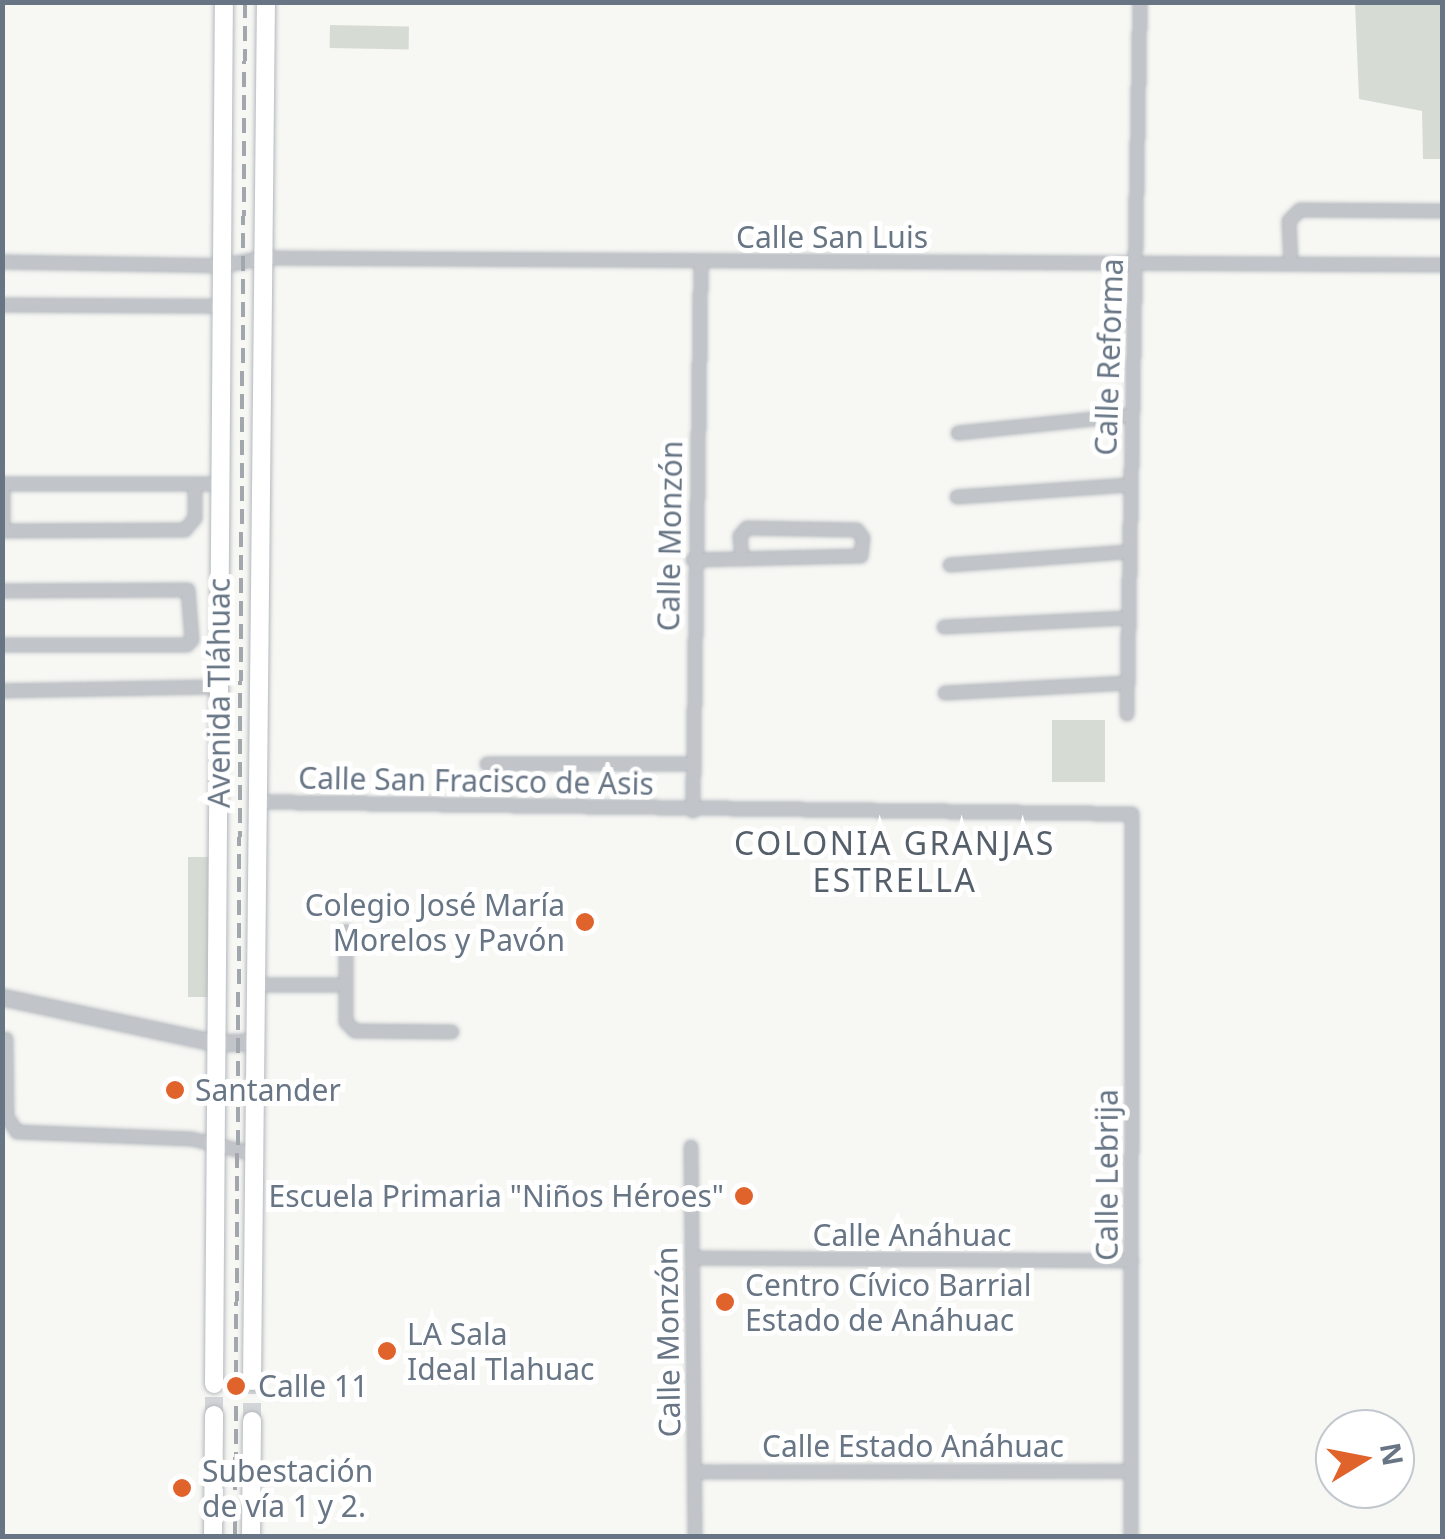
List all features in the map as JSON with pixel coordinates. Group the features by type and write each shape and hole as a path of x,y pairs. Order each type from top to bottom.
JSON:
{"main road":[{"name":"Avenida Tláhuac","path":"214,1384 224,2"},
{"name":"Avenida Tláhuac","path":"252,1382 252,1042 266,2"},
{"path":"213,1536 214,1415"},
{"path":"251,1536 252,1421"}],"street":[{"name":"Calle Reforma","path":"1128,714 1140,2"},
{"path":"1291,264 1289,221 1300,210 1442,211"},
{"name":"Calle San Luis","path":"2,262 222,266 263,258 1442,265"},
{"name":"Calle Monzón","path":"693,811 693,560 700,262"},
{"path":"2,304 221,306"},
{"path":"958,433 1131,414"},
{"path":"195,484 195,518 185,530 3,531 3,484 195,484 220,484"},
{"path":"957,497 1130,486"},
{"path":"693,560 860,556 863,538 858,530 746,528 740,536 742,558"},
{"path":"950,565 1129,552"},
{"path":"2,591 188,590 192,640 187,645 2,646"},
{"path":"944,627 1128,618"},
{"path":"945,694 1128,682"},
{"path":"2,691 219,687"},
{"path":"487,764 693,764"},
{"name":"Calle San Fracisco de Asis","path":"258,802 693,811 1132,814"},
{"name":"Calle Lebrija","path":"1130,1536 1132,814"},
{"path":"346,931 346,1022 355,1031 452,1032"},
{"path":"254,984 345,985"},
{"path":"2,997 217,1043 252,1042"},
{"path":"6,1038 7,1118 17,1132 192,1140 254,1154"},
{"name":"Calle Monzón","path":"691,1146 695,1536"},
{"name":"Calle Anáhuac","path":"692,1258 1132,1261"},
{"name":"Calle Estado Anáhuac","path":"695,1472 1131,1472"}],"shaded area":[{"path":"1355,3 1442,3 1442,159 1423,159 1422,111 1359,99"},
{"path":"330,25 409,26 409,49 330,48"},
{"path":"1052,720 1105,720 1105,782 1052,782"},
{"path":"188,857 210,857 210,997 188,997"}],"tunnel":[{"path":"252,1381 252,1421"},
{"path":"214,1384 214,1415"}],"railway":[{"path":"235,1536 245,2"}],"place":[{"name":"Colegio José María Morelos y Pavón","path":"585,922"},
{"name":"Santander","path":"175,1090"},
{"name":"Escuela Primaria \"Niños Héroes\"","path":"744,1196"},
{"name":"Centro Cívico Barrial Estado de Anáhuac","path":"725,1302"},
{"name":"LA Sala Ideal Tlahuac","path":"387,1351"},
{"name":"Calle 11","path":"236,1386"},
{"name":"Subestación de vía 1 y 2.","path":"182,1488"}],"district":[{"name":"COLONIA GRANJAS ESTRELLA","path":"895,862"}]}
